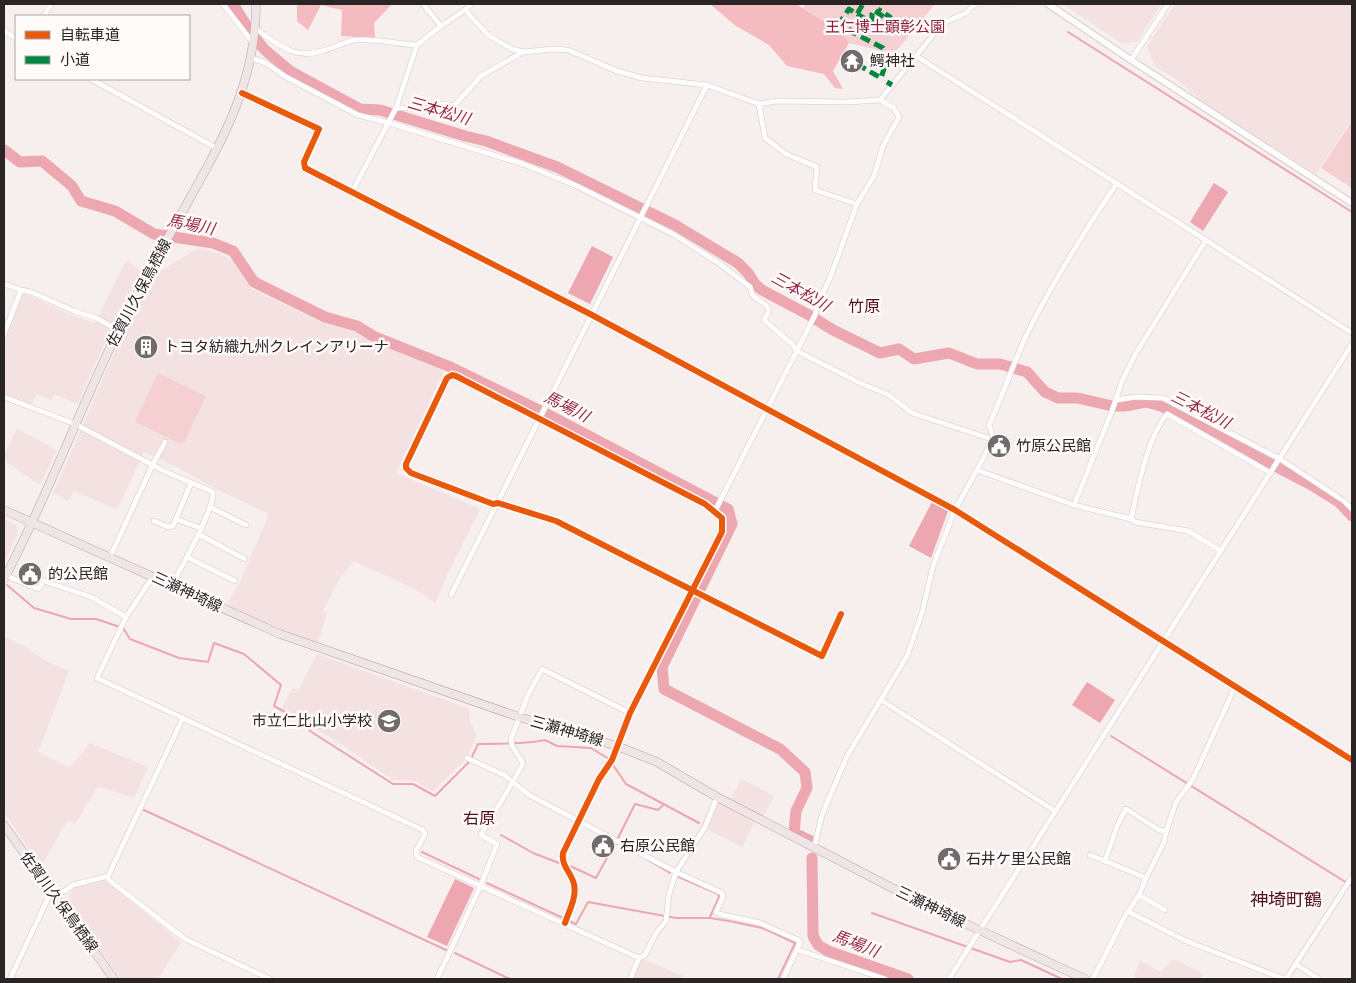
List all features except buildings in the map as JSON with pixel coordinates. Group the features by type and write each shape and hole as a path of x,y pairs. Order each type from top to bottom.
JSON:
{"main road":[{"name":"佐賀川久保鳥栖線","path":"5,577 32,522 118,330 218,149 242,93 254,44 256,4"},
{"name":"三瀬神埼線","path":"4,510 280,634 519,717 618,746 656,762 717,797 814,848 980,931 1085,979"},
{"name":"佐賀川久保鳥栖線","path":"4,825 114,979"}],"street":[{"path":"45,15 51,4"},
{"path":"223,4 254,44"},
{"path":"423,4 441,26"},
{"path":"352,192 396,108 417,45 471,4"},
{"path":"880,100 943,24 966,13 975,4 980,4"},
{"path":"1004,4 1012,4"},
{"path":"1048,4 1352,203"},
{"path":"1131,60 1168,4"},
{"path":"465,10 488,35 512,49 523,52 553,49 568,50 617,71 642,78 707,85 759,104 776,101 848,102 880,100 894,108 899,117 883,146 874,176 857,204 830,278 820,298 815,316 715,511"},
{"path":"256,29 286,49 301,55 319,52 355,40 377,40 417,45"},
{"path":"4,31 15,37"},
{"path":"396,108 406,108 423,102 454,106 481,76 523,52"},
{"path":"916,56 1352,333"},
{"path":"251,58 266,63 286,77 358,115 523,164 578,186 641,217 672,234 740,278 750,287 753,296 766,305 769,311 764,320 792,344 797,351 860,383 889,395 912,413 991,439"},
{"path":"93,80 218,149"},
{"path":"451,595 707,85"},
{"path":"242,93 317,127 319,132 304,162 304,166 592,315 955,510 1352,760"},
{"path":"759,104 765,138 786,154 817,167 815,190 857,204"},
{"path":"814,848 822,815 847,756 907,656 922,613 933,566 955,510 994,436 989,425 1003,396 1026,336 1063,265 1116,183"},
{"path":"1074,505 1112,411 1122,381 1136,353 1206,240"},
{"path":"4,284 31,292 74,311 96,318 118,330"},
{"path":"4,334 21,290"},
{"path":"949,979 1352,344"},
{"path":"565,923 575,894 574,882 562,861 563,854 599,779 612,760 630,713 645,686 692,590 722,532 722,518 706,504 540,418 452,375 447,378 406,464 406,468 411,473 493,504 498,503 556,521 692,590 702,595 822,656 841,614"},
{"path":"4,397 75,424 191,483 213,492 210,507 187,558 172,584"},
{"path":"1116,400 1136,397 1163,398 1280,459 1344,501 1352,509"},
{"path":"1131,519 1146,457 1162,420 1167,414 1271,473"},
{"path":"110,557 165,442"},
{"path":"977,470 1074,505 1131,519 1135,522 1188,531 1221,551"},
{"path":"154,521 171,528 174,526 191,483"},
{"path":"210,507 246,525"},
{"path":"176,519 245,559"},
{"path":"187,558 235,581"},
{"path":"153,576 126,616 97,678 423,830 425,834 416,851 417,857 639,958"},
{"path":"5,577 38,589 44,581 91,597 126,616"},
{"path":"437,979 481,885 497,844 482,835 513,783 522,763 512,746 511,739 519,717 542,669 630,713"},
{"path":"1093,979 1128,912 1140,895 1146,878 1164,842 1176,802 1193,779 1235,688"},
{"path":"881,700 1055,811"},
{"path":"108,876 183,718"},
{"path":"467,758 504,775 529,795 676,872 722,893 723,898 716,912 719,914 760,923 798,940 800,943 798,950 783,979"},
{"path":"630,979 639,958 645,955 656,933 668,916 669,894 676,872 705,827 717,797"},
{"path":"1104,861 1126,808 1159,830 1166,832"},
{"path":"1090,855 1146,878"},
{"path":"10,979 46,900 53,895 64,892 73,885 108,876"},
{"path":"108,876 109,880 185,940 270,979"},
{"path":"1128,912 1184,940 1285,979 1296,965 1352,877"},
{"path":"1140,895 1166,910"},
{"path":"798,950 885,979"},
{"path":"1296,965 1319,979"}],"shaded area":[{"path":"297,4 392,4 374,23 375,38 341,36 342,10 321,5 308,30 297,21"},
{"path":"710,4 796,4 844,34 849,43 833,71 843,89 835,88 824,74 787,66 769,45 736,26"},
{"path":"1063,4 1161,4 1137,42 1121,43"},
{"path":"1175,4 1352,4 1352,119 1316,174 1201,100 1175,78 1155,67 1147,46"},
{"path":"1214,183 1228,192 1203,231 1190,222"},
{"path":"592,246 613,257 590,304 568,293"},
{"path":"198,248 221,254 236,263 252,289 319,321 347,328 444,371 396,473 480,509 444,581 436,603 413,588 354,561 342,575 321,614 327,612 318,643 282,630 226,605 240,582 269,514 144,452 117,509 74,491 68,501 53,493 116,349 157,273"},
{"path":"126,261 142,271 111,330 77,404 54,394 52,400 36,394 32,404 4,394 4,341 21,296 25,294 74,316 95,323"},
{"path":"17,429 57,450 40,485 4,460 4,454"},
{"path":"932,502 948,511 931,558 909,546"},
{"path":"4,519 17,526 17,535 4,563"},
{"path":"4,637 26,647 44,660 69,671 38,752 70,768 90,743 148,767 134,798 98,786 75,824 67,821 41,866 4,813"},
{"name":"市立仁比山小学校","path":"317,654 470,709 469,720 477,735 467,758 433,791 415,781 393,780 340,743 314,728 311,723 282,708 292,689 299,689"},
{"path":"1087,682 1115,700 1100,723 1072,705"},
{"path":"741,779 774,796 763,817 759,814 742,847 701,826 716,791 731,799"},
{"path":"455,879 474,888 447,946 427,937"},
{"path":"105,880 181,942 158,979 121,979 65,901 75,887"},
{"path":"638,957 683,976 682,979 627,979"},
{"path":"1173,959 1203,974 1200,979 1133,979 1140,961 1161,972"}],"green space":[{"name":"王仁博士顕彰公園","path":"806,4 935,4 888,61 882,51 849,43 844,34 803,8"},
{"path":"1352,121 1352,188 1321,168"},
{"path":"158,373 206,396 185,441 179,443 135,422"}],"waterway":[{"name":"三本松川","path":"233,4 251,33 265,50 290,71 360,109 380,110 486,141 557,167 675,225 738,263 762,290 833,330 880,353 899,349 914,359 949,353 977,364 1000,364 1027,372 1045,392 1058,398 1078,398 1112,406 1125,406 1146,402 1161,406 1315,487 1339,502 1352,516"},
{"path":"1068,32 1352,212"},
{"name":"馬場川","path":"4,150 20,162 42,161 72,186 81,201 115,211 154,234 213,243 233,251 254,282 325,317 357,326 373,336 448,366 549,415 728,509 732,524 662,667 664,689 780,749 805,772 807,788 796,811 794,833 811,841"},
{"path":"7,585 34,608 71,619 96,619 123,628 130,639 179,658 208,662 214,643 244,654 281,685 274,706 307,724 310,731 393,784 413,784 435,796 470,761 478,744 537,742 545,740 557,746 591,748 609,759 626,784 699,823"},
{"path":"1111,736 1352,886"},
{"path":"618,838 635,804 658,810 663,805"},
{"path":"144,810 446,950"},
{"path":"501,835 533,853 559,863"},
{"path":"570,866 596,878 615,843 617,844"},
{"path":"422,852 479,879"},
{"name":"馬場川","path":"812,858 813,936 818,945 828,951 908,979"},
{"path":"648,860 670,873"},
{"path":"679,877 718,894 719,897 710,917"},
{"path":"487,883 576,924 588,902 676,918 710,918 762,928 795,943 778,979"},
{"path":"872,913 1010,962 1021,960 1062,979"},
{"path":"455,953 510,979"}],"marked path":[{"path":"857,64 881,78 888,57 883,48 852,32 841,21 849,9 857,14 863,4"},
{"path":"872,23 874,10 888,20 890,17 878,9"},
{"path":"857,14 881,28"},
{"path":"887,82 892,85"}],"cycle path":[{"path":"242,93 319,129 304,162 305,168 592,315 955,510 1352,760"},
{"path":"565,923 575,889 573,880 563,862 563,853 599,779 612,760 630,713 722,532 722,518 705,504 456,376 452,375 447,378 406,464 406,468 411,473 493,504 498,503 556,521 822,656 841,614"}],"place":[{"name":"鰐神社","path":"852,61"},
{"name":"トヨタ紡織九州クレインアリーナ","path":"146,347"},
{"name":"竹原公民館","path":"999,446"},
{"name":"的公民館","path":"30,574"},
{"name":"市立仁比山小学校","path":"389,721"},
{"name":"右原公民館","path":"603,846"},
{"name":"石井ケ里公民館","path":"949,859"}],"district":[{"name":"竹原","path":"864,306"},
{"name":"右原","path":"479,818"},
{"name":"神埼町鶴","path":"1286,900"}]}
